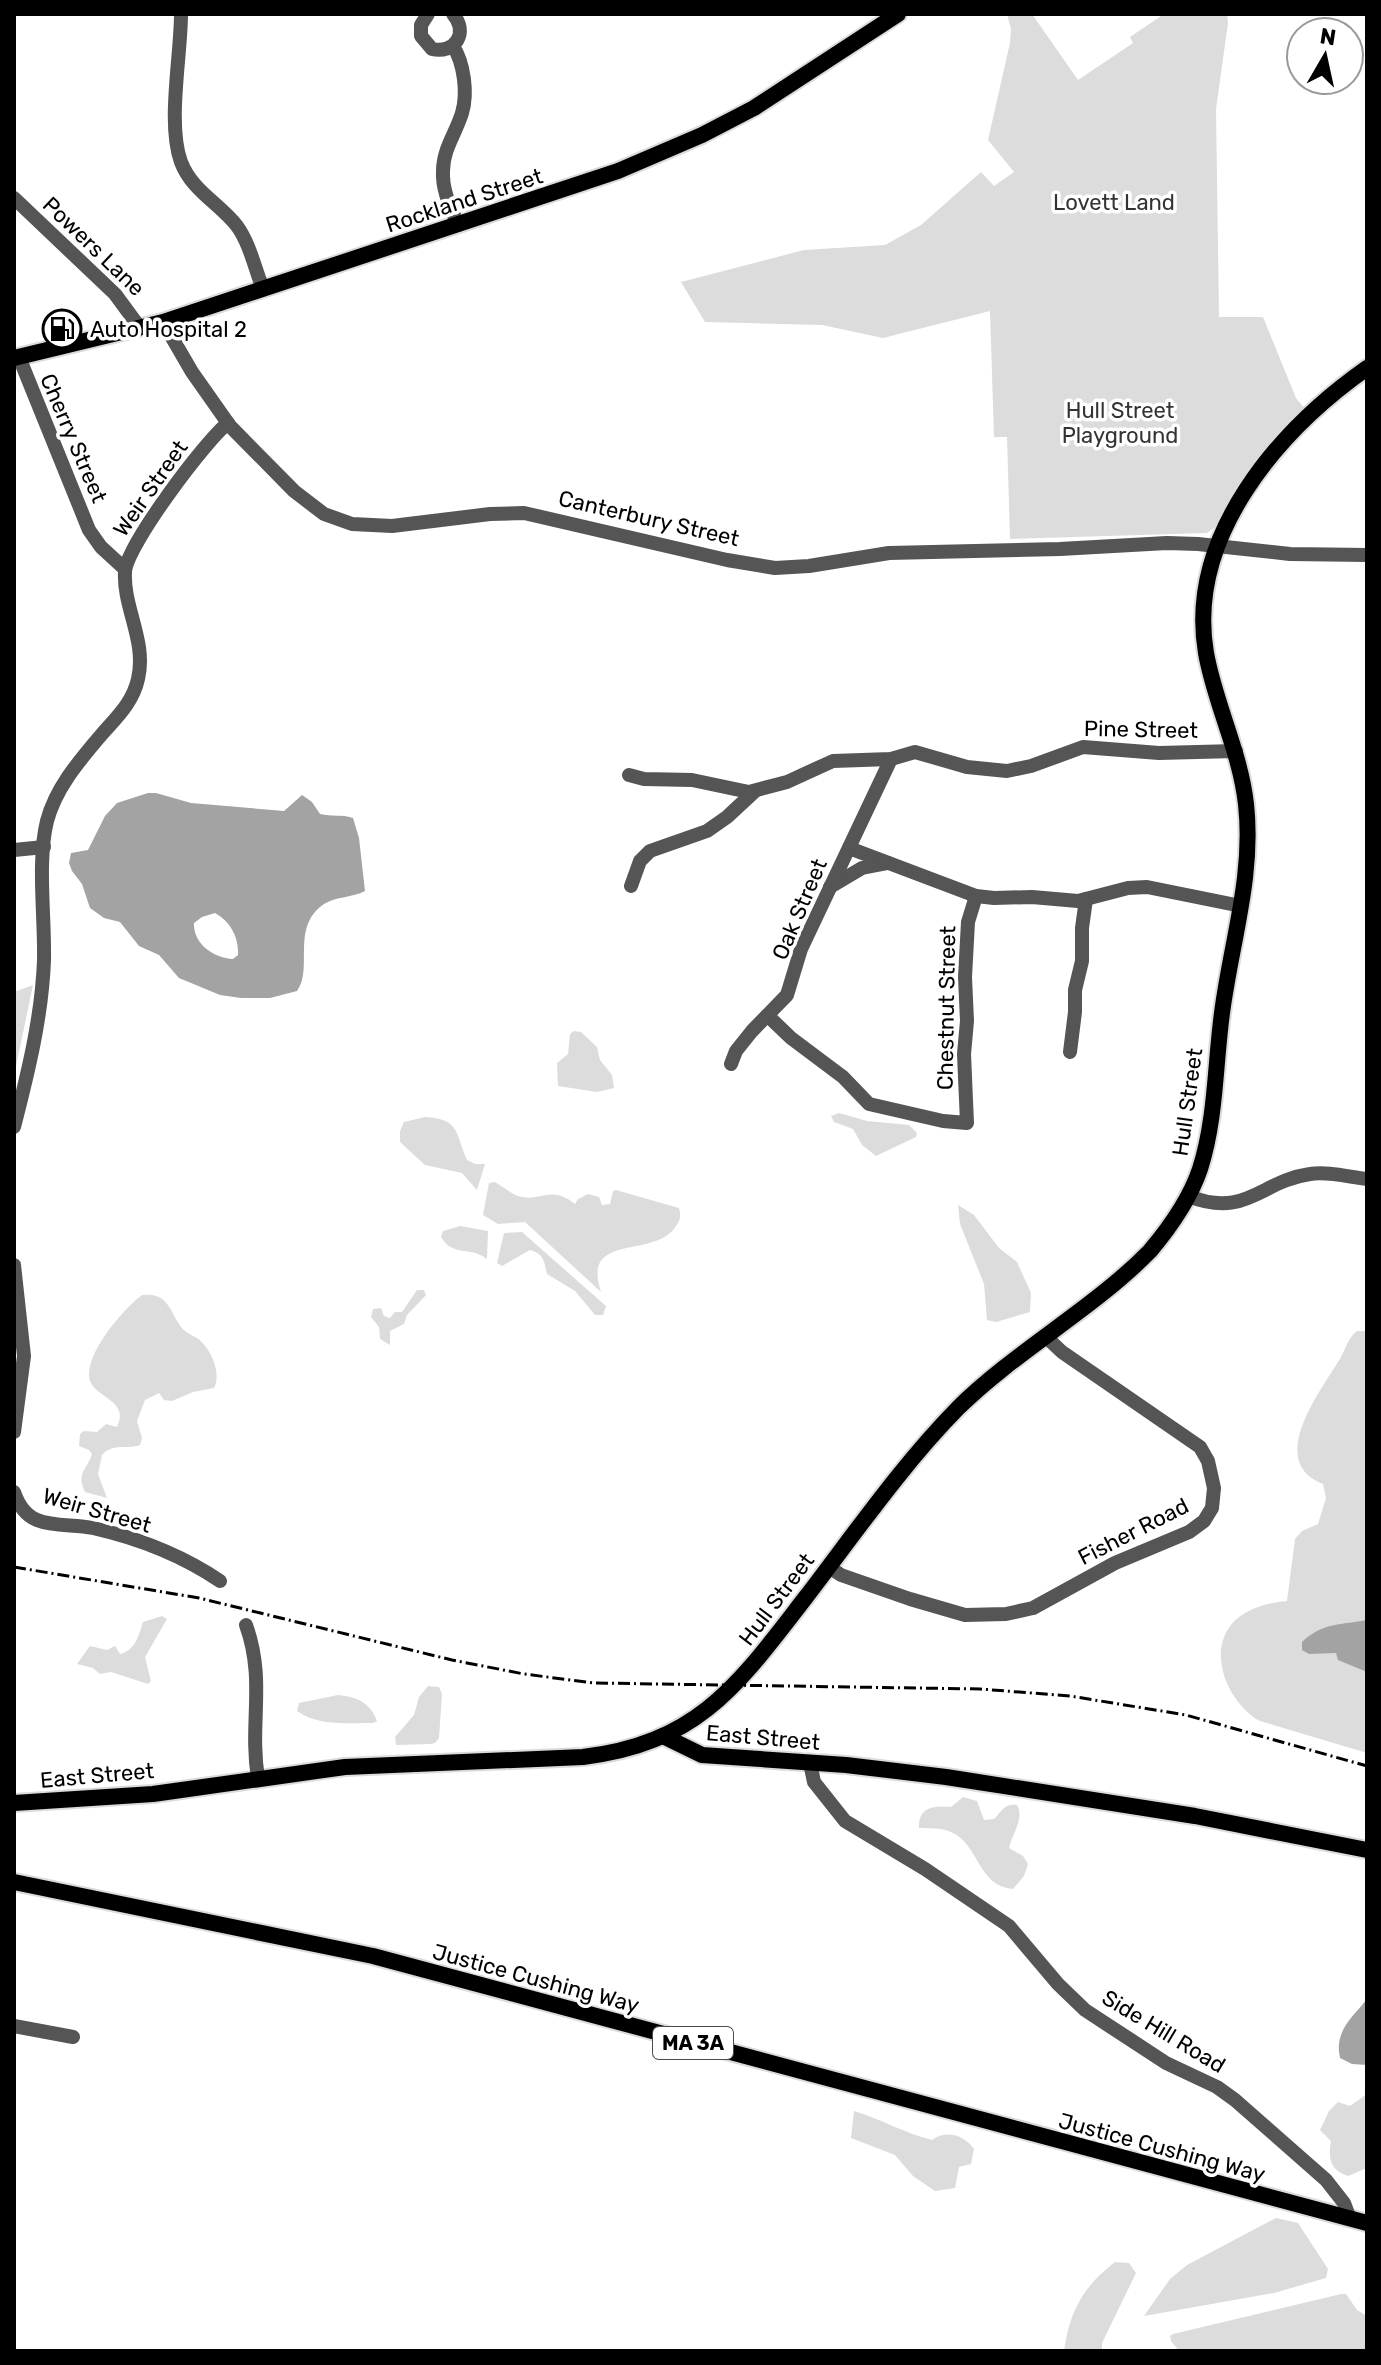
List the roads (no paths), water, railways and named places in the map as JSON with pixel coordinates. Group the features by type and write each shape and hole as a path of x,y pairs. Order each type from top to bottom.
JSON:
{"main road":[{"name":"Rockland Street","path":"16,357 163,322 610,174 711,131 789,88 898,14"},
{"name":"Hull Street","path":"663,1736 720,1700 749,1671 941,1426 978,1390 1140,1261 1170,1226 1188,1196 1199,1172 1209,1133 1222,1011 1247,865 1242,776 1210,671 1203,628 1206,582 1218,546 1245,494 1285,439 1329,396 1367,368"},
{"path":"686,1724 702,1755"},
{"name":"East Street","path":"14,1803 112,1798 381,1764 583,1757 621,1750 663,1736 702,1755 902,1771 984,1782 1207,1818 1367,1850"},
{"name":"Justice Cushing Way","path":"14,1882 373,1956 1367,2223"}],"street":[{"path":"181,14 175,131 179,155 192,182 233,221 243,235 263,289"},
{"path":"428,14 421,25 423,41 437,50 453,46 461,30 453,14"},
{"path":"453,46 461,60 464,106 446,151 443,175 445,194 458,225"},
{"name":"Powers Lane","path":"14,198 115,294 140,328"},
{"name":"Canterbury Street","path":"163,322 192,372 228,423 262,459 311,505 331,518 360,525 403,526 476,515 524,513 775,568 919,552 1167,543 1290,554 1367,555"},
{"name":"Cherry Street","path":"16,357 89,530 113,560 125,569"},
{"name":"Weir Street","path":"14,1127 42,993 44,847 48,818 59,791 78,762 124,709 136,689 140,650 125,569 130,555 167,498 215,434 228,423"},
{"name":"Pine Street","path":"629,775 644,779 692,780 745,792 787,782 833,761 891,759 920,752 967,767 1007,771 1031,766 1083,747 1159,753 1236,751"},
{"name":"Oak Street","path":"731,1064 739,1047 789,992 799,954 891,759"},
{"path":"631,886 640,861 650,851 707,831 755,791"},
{"path":"14,850 44,847"},
{"path":"849,848 976,896 1086,899 1128,888 1147,887 1241,906"},
{"path":"829,888 862,868 888,863"},
{"name":"Chestnut Street","path":"768,1016 791,1038 843,1077 869,1104 915,1116 967,1123 965,977 968,922 976,896"},
{"path":"1070,1052 1075,990 1082,961 1086,899"},
{"path":"1188,1196 1206,1203 1220,1204 1257,1195 1307,1174 1367,1179"},
{"path":"14,1265 24,1356 14,1432"},
{"name":"Fisher Road","path":"829,1567 841,1575 950,1612 976,1616 1006,1614 1045,1602 1101,1570 1179,1537 1204,1521 1212,1508 1214,1488 1208,1461 1200,1447 1062,1352 1045,1336"},
{"name":"Weir Street","path":"14,1492 21,1508 37,1520 89,1527 118,1536 181,1558 220,1581"},
{"path":"246,1625 258,1674 255,1749 258,1778"},
{"name":"Side Hill Road","path":"810,1763 814,1782 845,1821 937,1876 1009,1926 1058,1984 1094,2017 1166,2063 1228,2095 1326,2180 1344,2203 1350,2219"},
{"path":"14,2026 73,2037"}],"railway":[{"path":"14,1567 199,1598 452,1660 524,1674 594,1683 980,1689 1070,1696 1186,1715 1367,1766"}],"place":[{"name":"Auto Hospital 2","path":"62,329"}],"park label":[{"name":"Lovett Land","path":"1114,202"},
{"name":"Hull Street Playground","path":"1120,422"}]}
